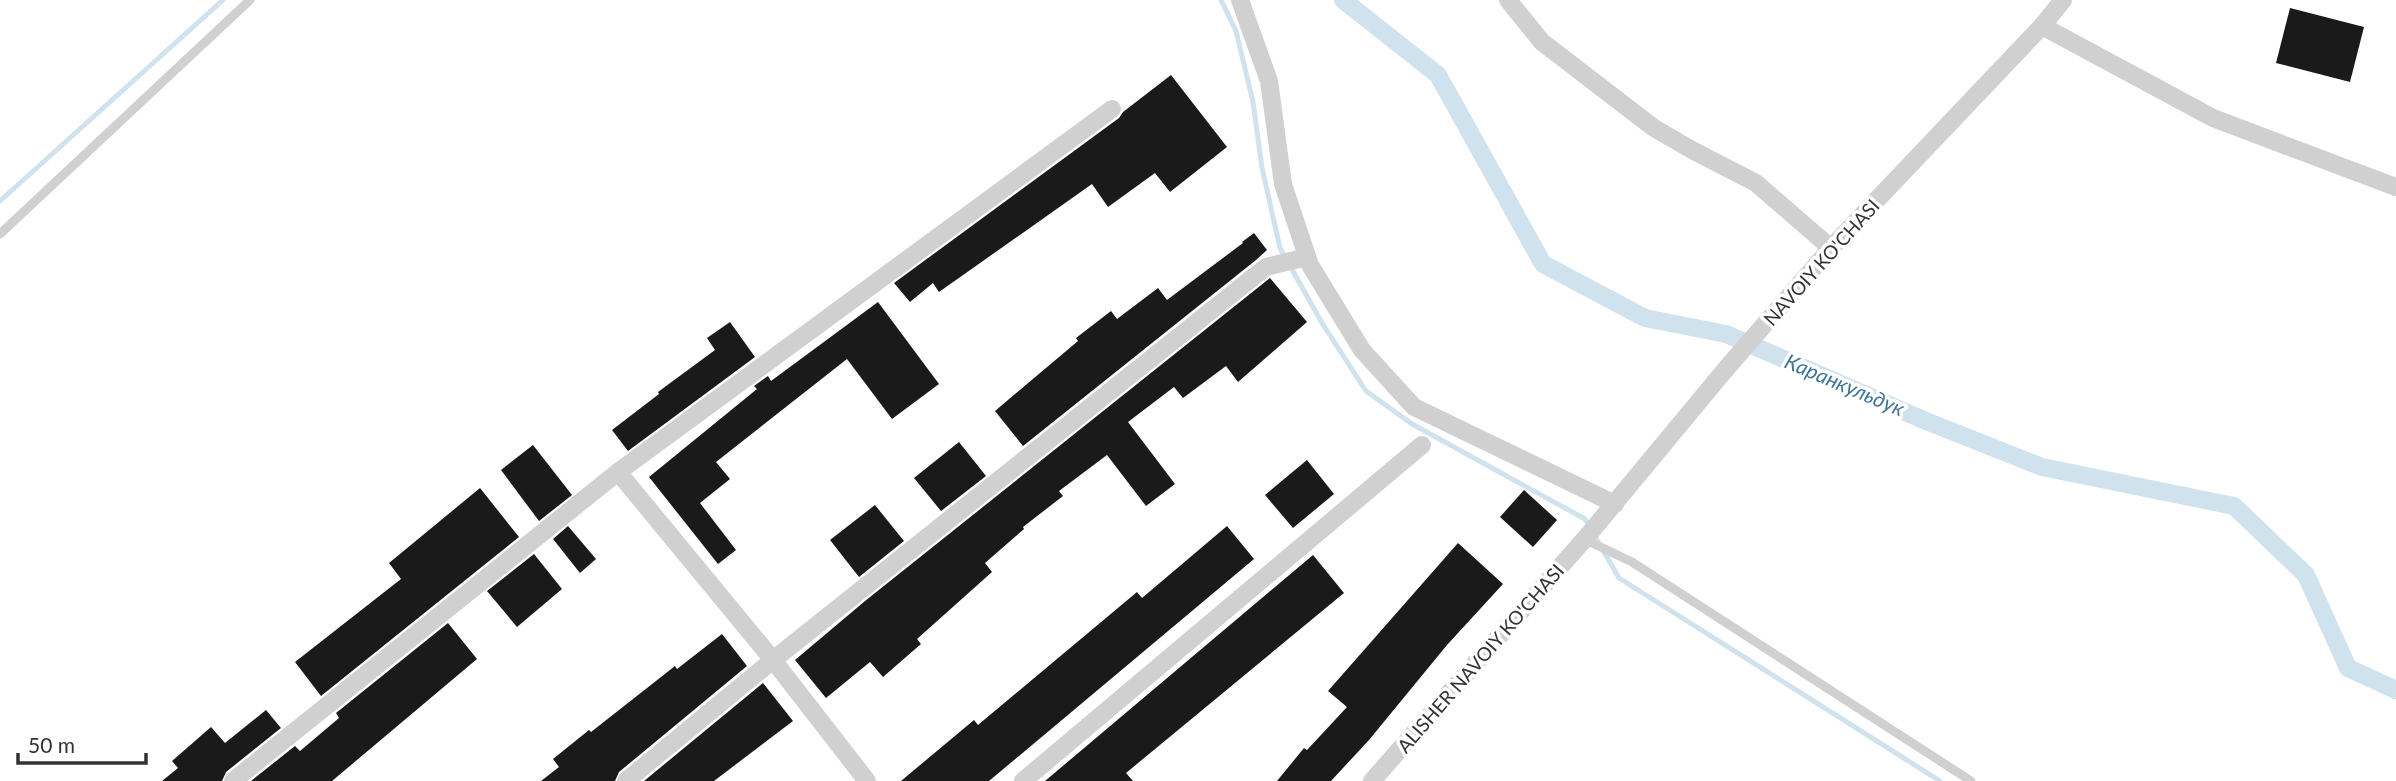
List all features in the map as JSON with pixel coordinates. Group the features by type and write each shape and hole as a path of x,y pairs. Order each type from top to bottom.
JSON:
{"street":[{"path":"1240,0 1269,80 1283,184 1307,257 1362,350 1414,407 1615,504"},
{"path":"1508,0 1542,42 1654,128 1756,183 1831,248"},
{"name":"NAVOIY KO'CHASI","path":"1587,537 1725,370 1831,248 2042,26 2063,0"},
{"path":"2042,26 2213,118 2396,187"},
{"path":"233,781 618,472 1112,108"},
{"path":"626,781 773,660 1266,267 1307,257"},
{"path":"1023,781 1422,445"},
{"path":"618,472 773,660 867,781"},
{"name":"ALISHER NAVOIY KO'CHASI","path":"1372,781 1587,537"}],"lane":[{"path":"0,234 250,0"},
{"path":"1587,537 1632,562 1971,781"}],"building":[{"path":"2290,8 2364,27 2350,82 2276,63"},
{"path":"1171,75 1227,147 1170,192 1155,173 1108,207 1092,184 939,292 933,283 910,302 894,283 1119,118"},
{"path":"1254,233 1267,250 1023,446 995,411 1078,341 1076,338 1111,311 1117,319 1158,288 1167,300"},
{"path":"1270,278 1307,322 1238,382 1226,366 1183,398 1174,387 1128,422 1175,484 1146,506 1107,455 1059,491 1063,496 1023,527 1024,529 985,563 992,572 917,639 921,644 883,677 870,662 826,698 795,660 865,601"},
{"path":"878,302 939,384 892,419 847,359 716,462 730,479 700,503 736,550 718,564 649,477 757,389 754,386 768,376 771,381"},
{"path":"730,322 755,357 628,451 612,430 715,350 707,338"},
{"path":"959,442 986,476 941,511 914,478"},
{"path":"533,445 572,495 539,521 501,470"},
{"path":"1307,460 1334,494 1293,528 1265,495"},
{"path":"480,488 519,537 321,696 295,662 401,579 389,563"},
{"path":"1524,490 1557,520 1533,547 1500,517"},
{"path":"875,505 904,541 859,577 830,540"},
{"path":"568,526 596,559 580,573 553,539"},
{"path":"1227,526 1254,559 989,781 901,781 974,720 978,725 1137,592 1142,598"},
{"path":"1458,543 1503,584 1331,781 1277,781 1304,748 1307,750 1347,707 1328,691"},
{"path":"534,554 562,589 517,627 487,591"},
{"path":"1313,555 1344,593 1126,773 1133,781 1045,781"},
{"path":"448,623 477,659 332,781 251,781 295,746 300,751 339,718 336,713"},
{"path":"722,634 747,666 619,772 615,781 541,781 559,767 553,759 675,666 677,669"},
{"path":"763,683 793,721 714,781 644,781"},
{"path":"266,710 281,728 226,772 222,781 162,781 178,768 172,761 211,727 225,743"}],"waterway":[{"path":"0,201 223,0"},
{"path":"1221,0 1236,31 1253,102 1262,168 1280,248 1322,323 1366,391 1412,424 1585,519 1619,578 1940,781"},
{"name":"Каранкульдук","path":"1343,0 1438,75 1543,264 1645,318 1726,334 1926,421 2042,467 2234,506 2306,575 2348,668 2396,690"}]}
